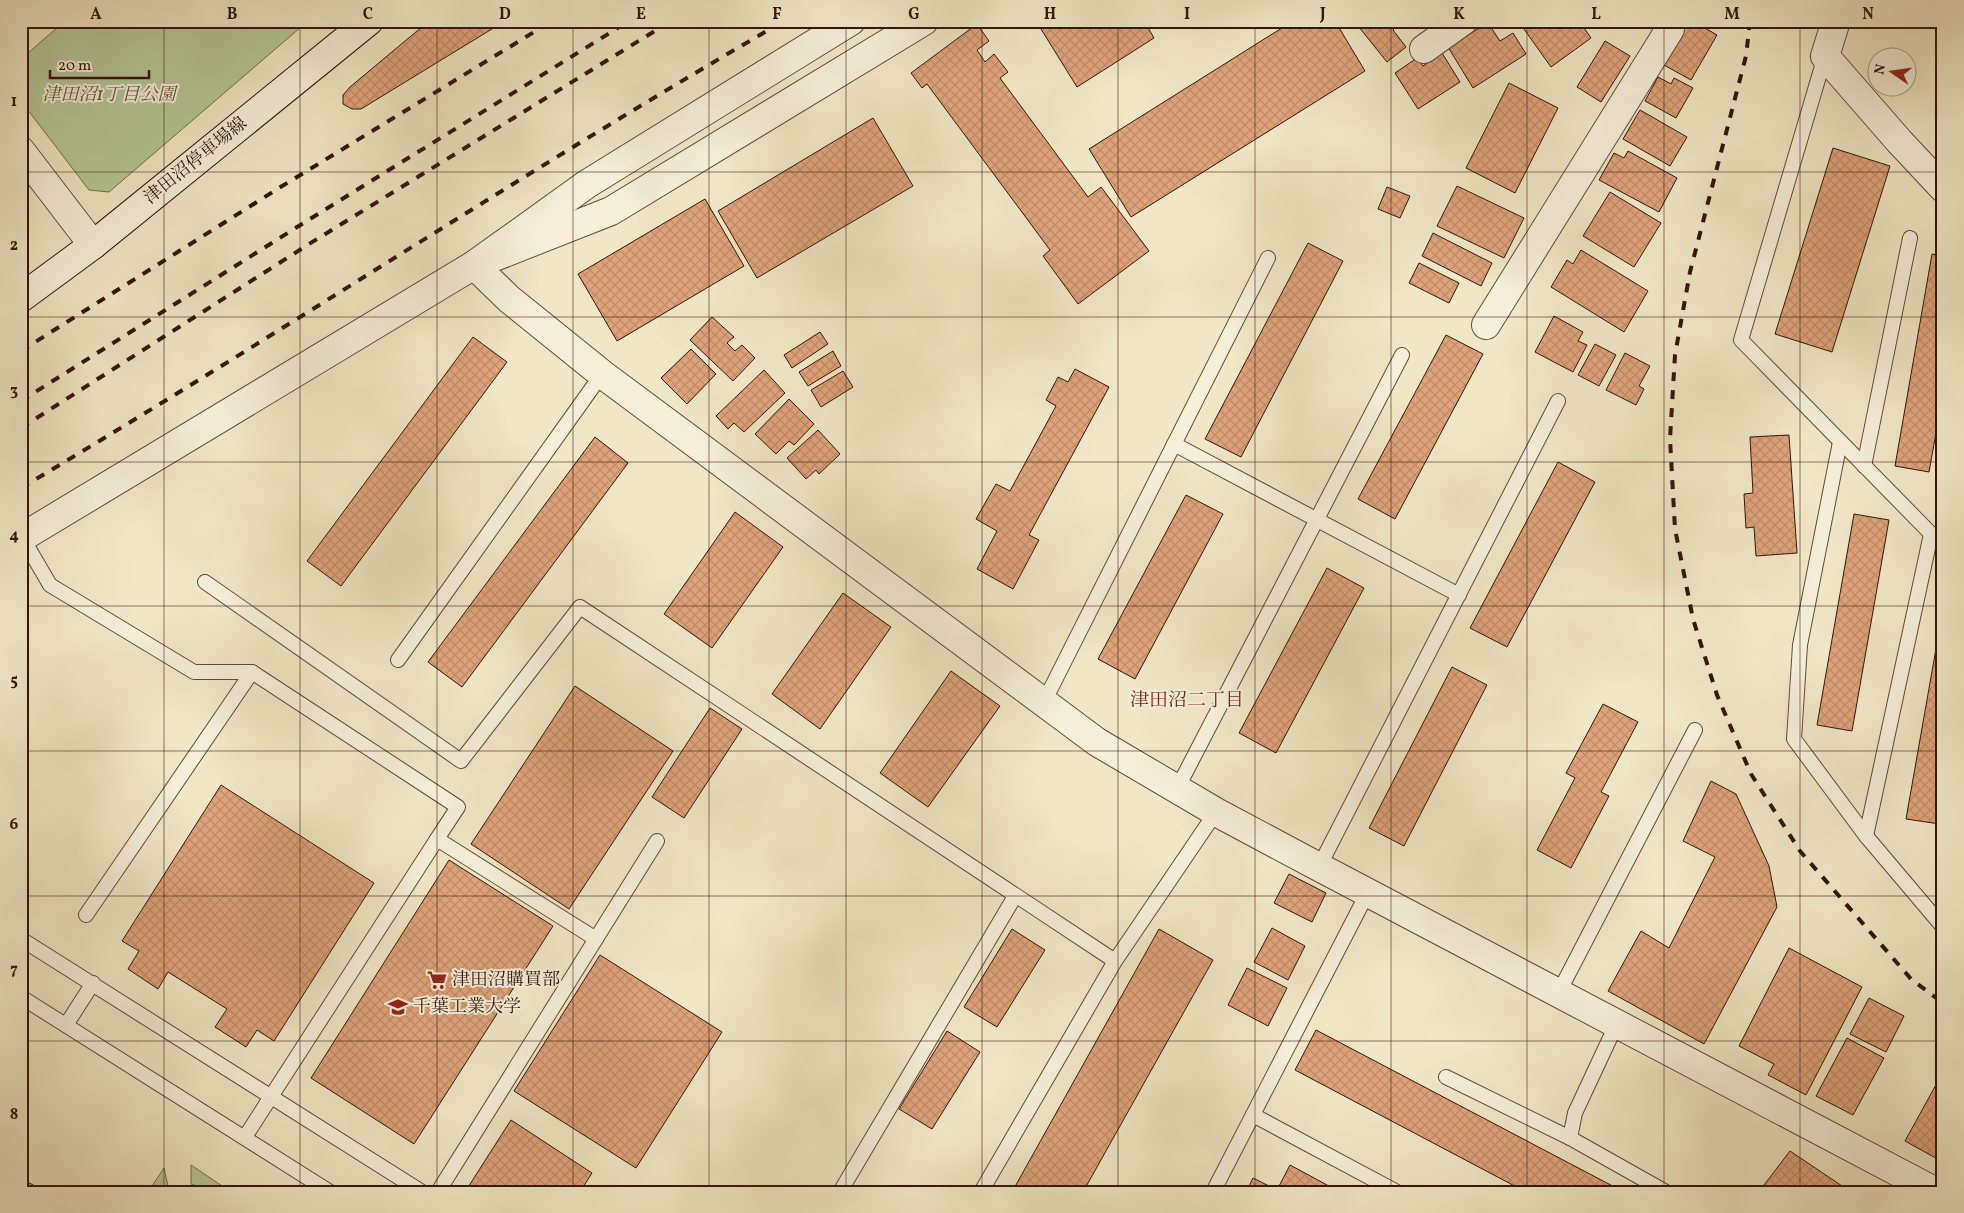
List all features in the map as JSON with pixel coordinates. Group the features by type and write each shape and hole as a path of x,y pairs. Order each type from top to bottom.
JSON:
{"street":[{"name":"津田沼停車場線","path":"21,298 92,245 369,21"},
{"path":"21,538 474,265 587,184 850,21"},
{"path":"474,265 611,211 924,21"},
{"path":"1424,49 1462,21"},
{"path":"1486,325 1670,29 1664,21"},
{"path":"1836,21 1825,56 1943,188"},
{"path":"21,150 92,245"},
{"path":"474,265 509,299 602,374 1097,742 1216,812 1936,1192"}],"lane":[{"path":"1825,56 1740,340 1943,546"},
{"path":"1864,466 1910,238"},
{"path":"1044,702 1268,258"},
{"path":"1177,789 1402,355"},
{"path":"398,660 602,374"},
{"path":"1319,867 1558,401"},
{"path":"1840,442 1800,645 1794,739 1866,836 1943,927"},
{"path":"1174,444 1459,595"},
{"path":"1866,836 1931,534"},
{"path":"21,538 50,585 194,672 252,672 458,807 245,1137"},
{"path":"205,582 461,761 580,607 1115,961"},
{"path":"86,915 252,672"},
{"path":"1559,992 1695,730"},
{"path":"981,1192 1115,961 1216,812"},
{"path":"437,839 596,939"},
{"path":"438,1192 657,841"},
{"path":"1213,1192 1368,892"},
{"path":"840,1192 1016,896"},
{"path":"21,939 422,1192"},
{"path":"66,1025 93,984"},
{"path":"21,997 330,1192"},
{"path":"1570,1138 1575,1113 1617,1023"},
{"path":"1446,1077 1570,1138 1666,1192"},
{"path":"1253,1115 1397,1192"}],"green space":[{"name":"津田沼1丁目公園","path":"65,21 308,21 109,192 89,190 21,101 21,59"},
{"path":"191,1165 231,1192 211,1192 191,1184"},
{"path":"164,1168 168,1186 159,1192 148,1192"}],"building":[{"path":"429,21 505,21 361,109 352,109 343,104 343,95 350,87"},
{"path":"1036,21 1144,21 1154,38 1077,87"},
{"path":"1192,21 1209,21 1197,29"},
{"path":"1293,21 1335,21 1365,71 1131,217 1089,149"},
{"path":"1354,21 1394,21 1397,26 1393,30 1406,47 1387,62"},
{"path":"1420,21 1433,21 1425,27"},
{"path":"1579,21 1591,38 1551,67 1519,22"},
{"path":"1688,21 1693,21 1717,35 1691,80 1664,65"},
{"path":"1488,23 1500,41 1513,33 1526,54 1473,88 1448,47"},
{"path":"977,24 989,41 977,50 985,62 994,54 1008,72 1000,78 1088,197 1101,187 1149,251 1078,304 1043,256 1050,250 927,84 922,88 911,73"},
{"path":"1605,41 1630,56 1601,102 1577,87"},
{"path":"1442,53 1460,82 1418,109 1395,73 1417,58 1423,66"},
{"path":"1658,77 1671,84 1674,78 1693,88 1676,118 1645,101"},
{"path":"1509,83 1558,108 1515,193 1466,168"},
{"path":"1640,110 1687,137 1670,166 1623,139"},
{"path":"873,118 913,186 757,278 718,211"},
{"path":"1833,148 1890,166 1832,352 1775,334"},
{"path":"1628,151 1677,178 1659,212 1599,180 1614,153 1624,158"},
{"path":"1457,186 1524,218 1504,258 1437,226"},
{"path":"1387,187 1410,196 1400,218 1378,209"},
{"path":"1610,192 1661,223 1634,267 1583,236"},
{"path":"705,199 744,266 617,341 578,274"},
{"path":"21,230 28,242 21,246"},
{"path":"1433,233 1492,263 1481,286 1422,256"},
{"path":"1308,243 1343,261 1241,457 1205,439"},
{"path":"1581,250 1648,291 1624,332 1551,287 1567,260 1573,264"},
{"path":"1932,254 1943,256 1943,394 1929,472 1895,466"},
{"path":"1419,263 1459,283 1449,303 1409,283"},
{"path":"1554,316 1583,332 1578,341 1587,345 1573,372 1535,352"},
{"path":"712,317 734,337 727,343 735,351 742,345 755,358 733,381 690,340"},
{"path":"820,332 828,344 792,368 784,355"},
{"path":"1446,335 1483,354 1395,519 1358,499"},
{"path":"473,337 507,362 341,586 307,561"},
{"path":"1595,344 1616,355 1599,386 1578,375"},
{"path":"691,349 716,374 687,404 661,378"},
{"path":"833,351 841,366 808,386 799,372"},
{"path":"1625,353 1650,366 1639,386 1644,389 1636,405 1606,390"},
{"path":"1075,369 1109,387 1029,535 1039,540 1013,589 977,569 997,531 976,519 996,484 1010,491 1056,406 1046,400 1058,377 1068,382"},
{"path":"764,370 785,393 744,432 734,423 728,429 716,416"},
{"path":"843,371 853,387 821,407 811,390"},
{"path":"789,399 814,424 794,445 789,441 776,454 755,434"},
{"path":"818,430 840,454 819,474 816,470 806,479 787,458"},
{"path":"1789,435 1797,553 1756,556 1754,527 1746,528 1744,494 1753,493 1750,437"},
{"path":"595,437 628,463 462,687 428,662"},
{"path":"1558,462 1595,482 1507,647 1470,628"},
{"path":"1186,495 1223,514 1135,679 1098,659"},
{"path":"735,512 783,547 712,648 664,614"},
{"path":"1854,514 1889,520 1852,731 1817,725"},
{"path":"1327,568 1364,588 1276,753 1239,733"},
{"path":"843,593 891,627 820,729 772,694"},
{"path":"1943,609 1943,808 1940,824 1906,819"},
{"path":"1452,667 1487,685 1404,846 1369,828"},
{"path":"951,671 1000,706 928,807 880,773"},
{"path":"575,686 673,751 569,909 471,844"},
{"path":"1603,704 1638,722 1601,792 1609,796 1571,868 1537,850 1575,778 1566,773"},
{"path":"710,708 742,729 684,818 652,797"},
{"path":"1711,781 1736,794 1769,866 1777,907 1704,1044 1608,991 1641,931 1669,948 1715,857 1683,841"},
{"path":"221,785 374,883 274,1041 257,1030 246,1047 215,1027 227,1009 168,972 158,989 128,969 139,951 122,941"},
{"path":"449,860 553,926 414,1144 311,1078"},
{"path":"1289,874 1326,893 1312,922 1274,903"},
{"path":"1272,928 1305,946 1288,980 1254,962"},
{"path":"1012,929 1045,950 997,1027 964,1007"},
{"path":"1159,929 1213,960 1083,1192 1012,1192"},
{"path":"1789,948 1862,987 1806,1095 1768,1075 1774,1064 1739,1046"},
{"path":"600,955 722,1032 636,1168 514,1091"},
{"path":"1247,968 1287,988 1268,1026 1228,1005"},
{"path":"1869,998 1904,1016 1886,1052 1850,1034"},
{"path":"1316,1030 1624,1192 1526,1192 1295,1070"},
{"path":"947,1031 980,1052 932,1129 899,1109"},
{"path":"1847,1038 1884,1058 1853,1115 1816,1096"},
{"path":"1943,1072 1943,1162 1905,1141"},
{"path":"511,1120 592,1173 580,1192 465,1192"},
{"path":"1790,1151 1851,1192 1765,1192 1761,1189"},
{"path":"1290,1165 1340,1192 1246,1192 1253,1178 1277,1190"},
{"path":"21,1178 45,1192 21,1192"}],"railway":[{"path":"21,351 279,188 552,21"},
{"path":"21,401 629,21"},
{"path":"21,428 309,244 671,21"},
{"path":"21,488 212,372 592,135 784,21"},
{"path":"1750,21 1746,56 1690,272 1675,355 1670,439 1675,529 1693,619 1717,695 1751,774 1800,851 1911,979 1943,1003"}],"place":[{"name":"津田沼購買部","path":"437,980"},
{"name":"千葉工業大学","path":"398,1007"}],"district":[{"name":"津田沼二丁目","path":"1187,701"}]}
